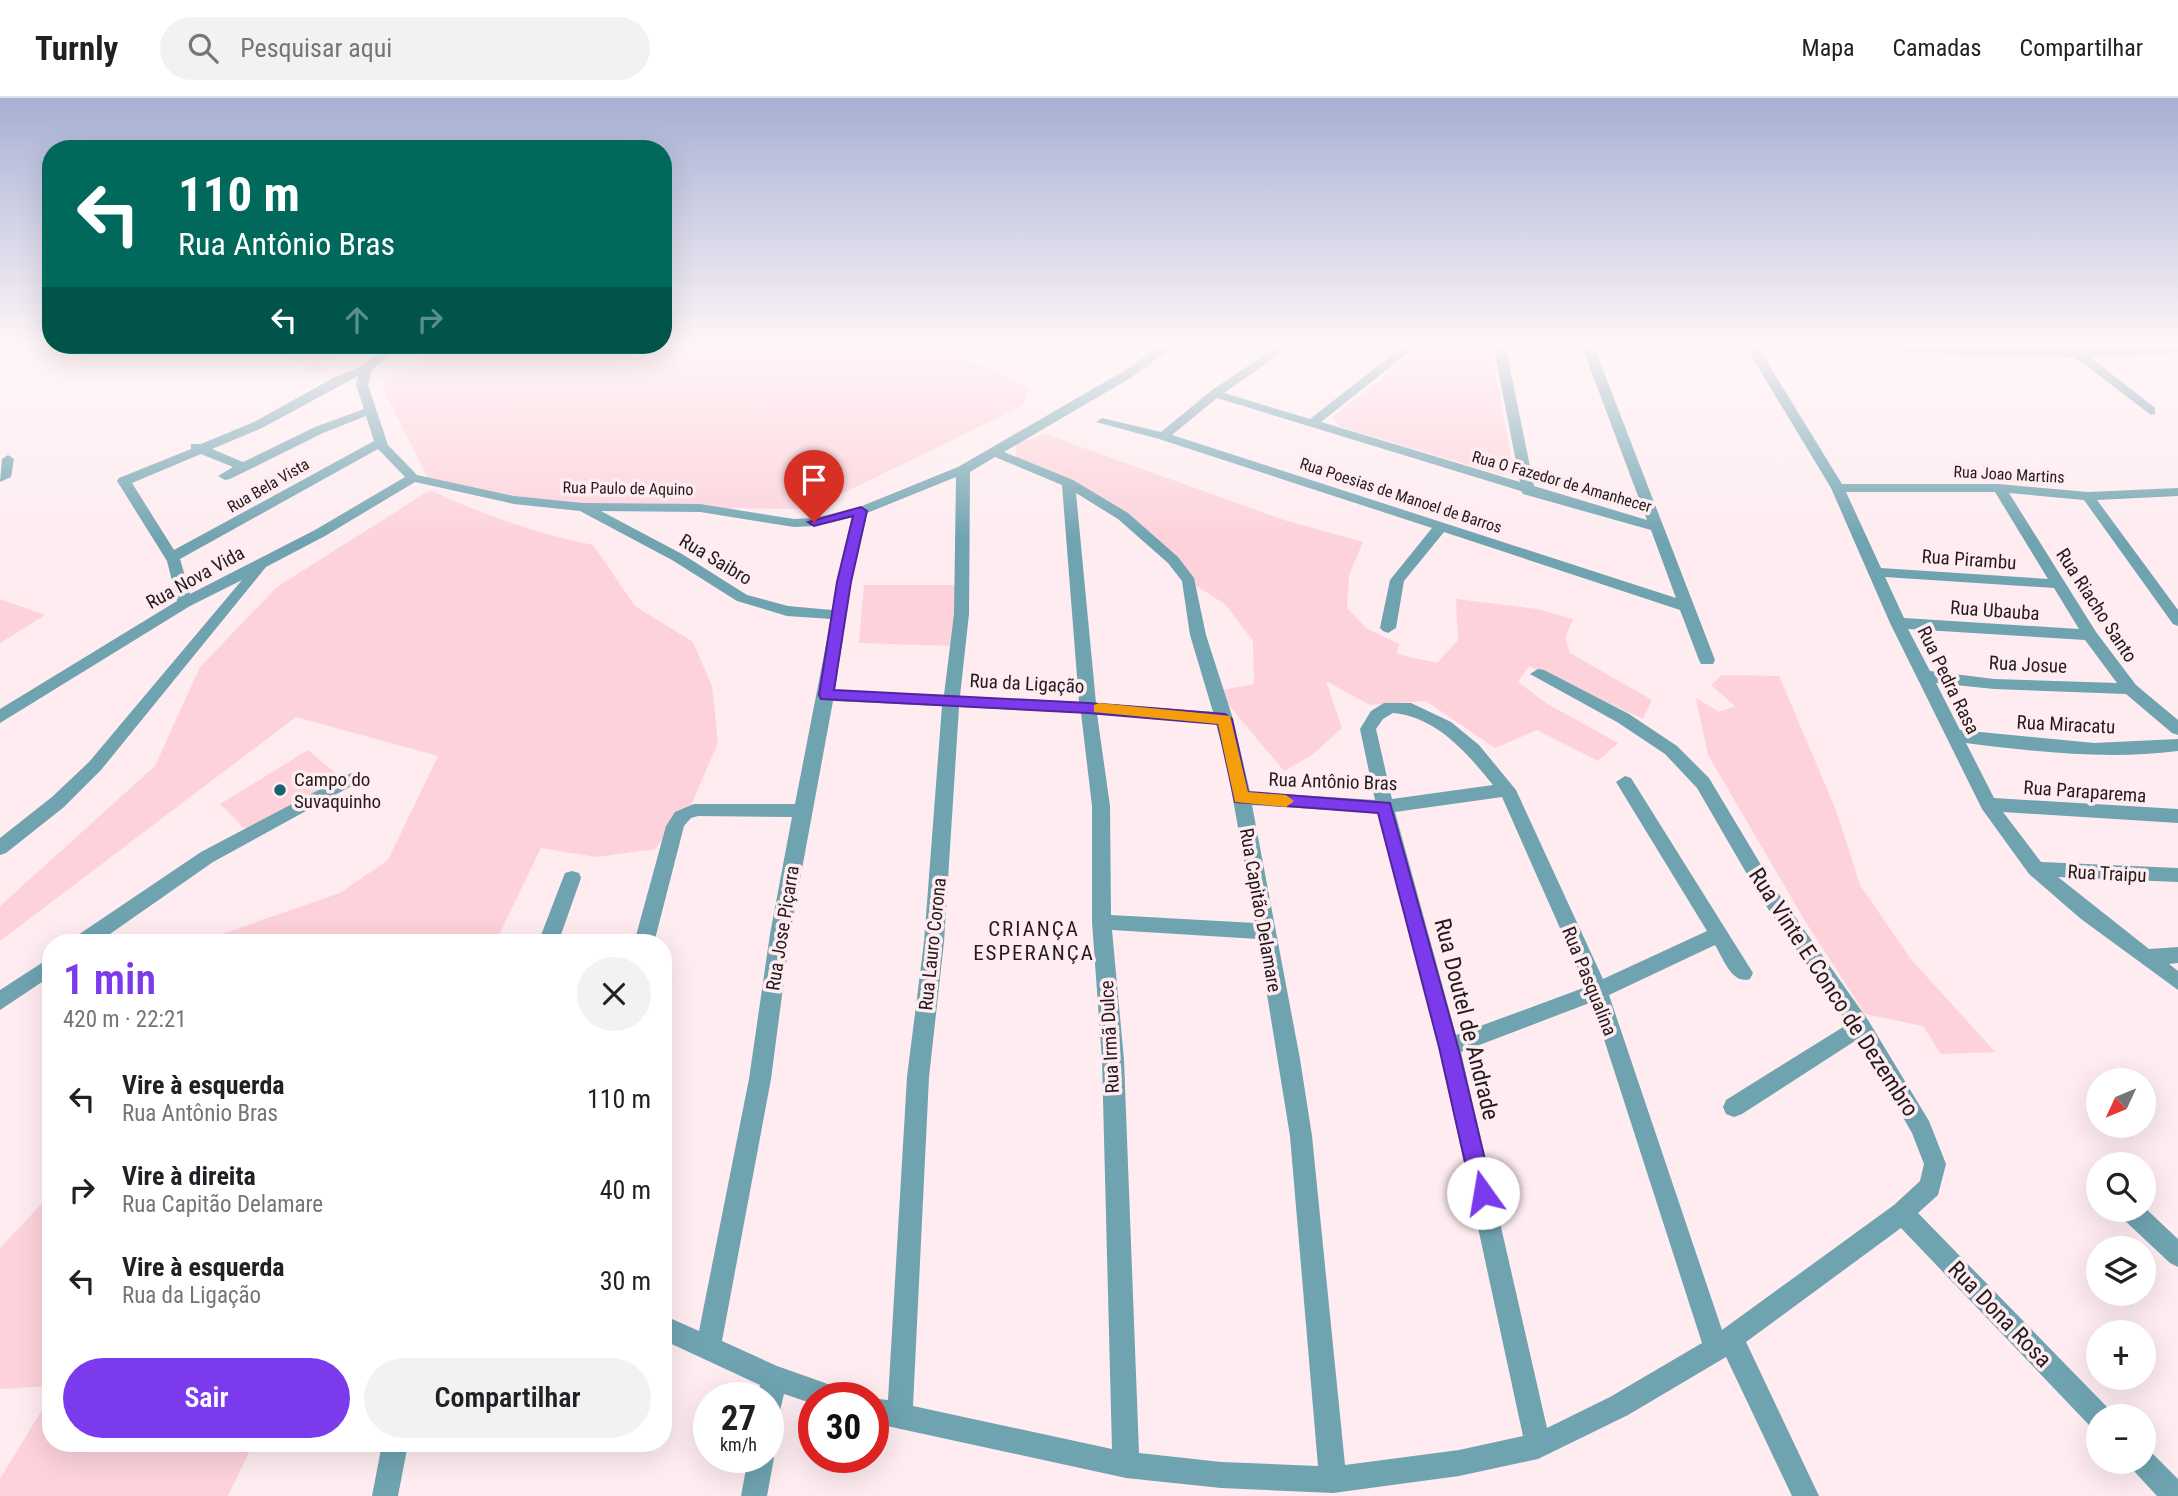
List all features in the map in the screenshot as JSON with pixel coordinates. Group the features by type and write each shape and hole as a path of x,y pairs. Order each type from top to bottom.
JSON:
{"street":[{"path":"185,603 172,557 124,481 197,447 258,425 286,409"},
{"name":"Rua Paulo de Aquino","path":"412,478 514,500 583,507 686,507 794,523 814,522 861,511 963,470 1068,409"},
{"path":"1163,436 1196,409"},
{"name":"Rua O Fazedor de Amanhecer","path":"1264,409 1658,528"},
{"path":"1311,424 1330,409"},
{"path":"1512,409 1528,491"},
{"path":"1612,409 1707,660"},
{"name":"Rua Pedra Rasa","path":"1790,409 1838,488 1898,623 1988,804 2036,869 2088,914 2178,982"},
{"path":"225,475 319,430 369,411 381,442 412,478"},
{"name":"Rua Poesias de Manoel de Barros","path":"1102,422 1163,436 1688,607"},
{"name":"Rua Bela Vista","path":"172,557 381,442"},
{"path":"197,447 241,466"},
{"name":"Rua Capitão Delamare","path":"994,453 1068,483 1123,516 1173,560 1189,581 1198,635 1225,719 1241,798 1301,1136 1333,1480"},
{"path":"0,478 4,477 8,459"},
{"name":"Rua Lauro Corona","path":"900,1417 918,1077 934,942 951,700 957,667 963,588 963,470"},
{"name":"Rua Nova Vida","path":"0,717 185,603 320,533 412,478"},
{"name":"Rua Irmã Dulce","path":"1068,483 1088,708 1101,806 1102,922 1113,1060 1126,1465"},
{"name":"Rua Joao Martins","path":"1838,488 1999,488 2088,496 2178,492"},
{"name":"Rua Riacho Santo","path":"1999,488 2090,635 2130,689 2178,729"},
{"path":"2088,496 2171,601 2178,621"},
{"name":"Rua Saibro","path":"583,507 677,557 742,598 787,611 839,615"},
{"name":"Rua Jose Piçarra","path":"708,1347 760,1079 780,933 802,811 861,511"},
{"path":"1388,628 1397,580 1441,527"},
{"path":"0,848 58,802 95,766 266,560"},
{"name":"Rua Pirambu","path":"1875,572 2060,584"},
{"name":"Rua Ubauba","path":"1898,623 2090,635"},
{"name":"Rua Vinte E Conco de Dezembro","path":"889,1414 1126,1465 1222,1475 1333,1480 1459,1463 1538,1446 1619,1406 1724,1344 1902,1213 1930,1187 1935,1164 1921,1128 1861,1026 1769,895 1703,783 1671,750 1623,718 1538,674"},
{"name":"Rua Josue","path":"1924,676 2004,685 2130,689"},
{"name":"Rua da Ligação","path":"826,695 1088,708 1225,719"},
{"name":"Rua Pasqualina","path":"1368,729 1377,715 1390,707 1410,709 1446,726 1473,749 1507,790 1598,991 1724,1344 1806,1496"},
{"name":"Rua Doutel de Andrade","path":"1368,729 1385,807 1448,1047 1538,1446"},
{"name":"Rua Miracatu","path":"1952,735 2083,747 2147,749 2178,745"},
{"path":"95,934 207,856 351,779"},
{"path":"1625,782 1743,973"},
{"name":"Rua Antônio Bras","path":"1241,798 1385,807 1507,790"},
{"name":"Rua Paraparema","path":"1988,804 2163,818 2178,816"},
{"path":"646,934 675,826 682,814 695,809 802,811"},
{"name":"Rua Traipu","path":"2036,869 2178,875"},
{"path":"551,934 572,878"},
{"path":"1102,922 1265,931"},
{"path":"1448,1047 1598,991 1720,934"},
{"path":"2147,957 2178,955"},
{"path":"0,1001 42,971"},
{"path":"1734,1107 1861,1026"},
{"name":"Rua Dona Rosa","path":"1902,1213 2086,1404"},
{"path":"2143,1222 2178,1255"},
{"path":"672,1331 774,1378 798,1386"},
{"path":"773,1382 774,1378"},
{"path":"385,1496 393,1452"},
{"path":"754,1496 758,1473"},
{"path":"2155,1474 2176,1496"}],"shaded area":[{"path":"393,409 1015,409 810,509 607,507 514,500 430,482"},
{"path":"1343,409 1502,409 1514,471 1503,475 1340,427 1333,417"},
{"path":"1045,434 1284,520 1363,542 1349,575 1347,608 1366,628 1399,644 1397,654 1437,663 1458,640 1456,599 1537,609 1573,619 1565,638 1570,653 1652,700 1643,719 1529,666 1518,682 1546,703 1618,743 1598,761 1537,730 1495,748 1426,701 1370,705 1326,681 1342,728 1312,755 1284,771 1217,691 1254,684 1253,641 1226,605 1189,581 1123,516 1016,461 1016,444"},
{"path":"430,490 510,522 593,545 635,606 693,642 712,686 718,743 691,805 655,849 596,857 541,848 499,934 222,934 340,893 388,860 438,756 296,717 0,941 0,906 155,766 200,667 277,587"},
{"path":"864,585 959,585 953,646 859,643"},
{"path":"0,599 45,615 0,643"},
{"path":"1722,675 1779,676 1836,810 1860,885 1910,958 1995,1052 1941,1054 1923,1026 1865,1014 1805,921 1708,755 1696,698 1719,712 1735,706 1711,685"},
{"name":"Campo do Suvaquinho","path":"308,750 340,777 248,832 220,804"},
{"path":"42,1204 42,1387 0,1389 0,1248"},
{"path":"42,1410 42,1452 249,1452 228,1496 0,1496 0,1479"}],"slow traffic":[{"path":"1099,709 1225,719 1241,798 1286,801"}],"place":[{"name":"Campo do Suvaquinho","path":"280,790"}],"district":[{"name":"CRIANÇA ESPERANÇA","path":"1034,941"}],"route":[{"path":"814,522 861,511 844,582 826,695 1088,708 1225,719 1241,798 1385,807 1483,1193"}]}
